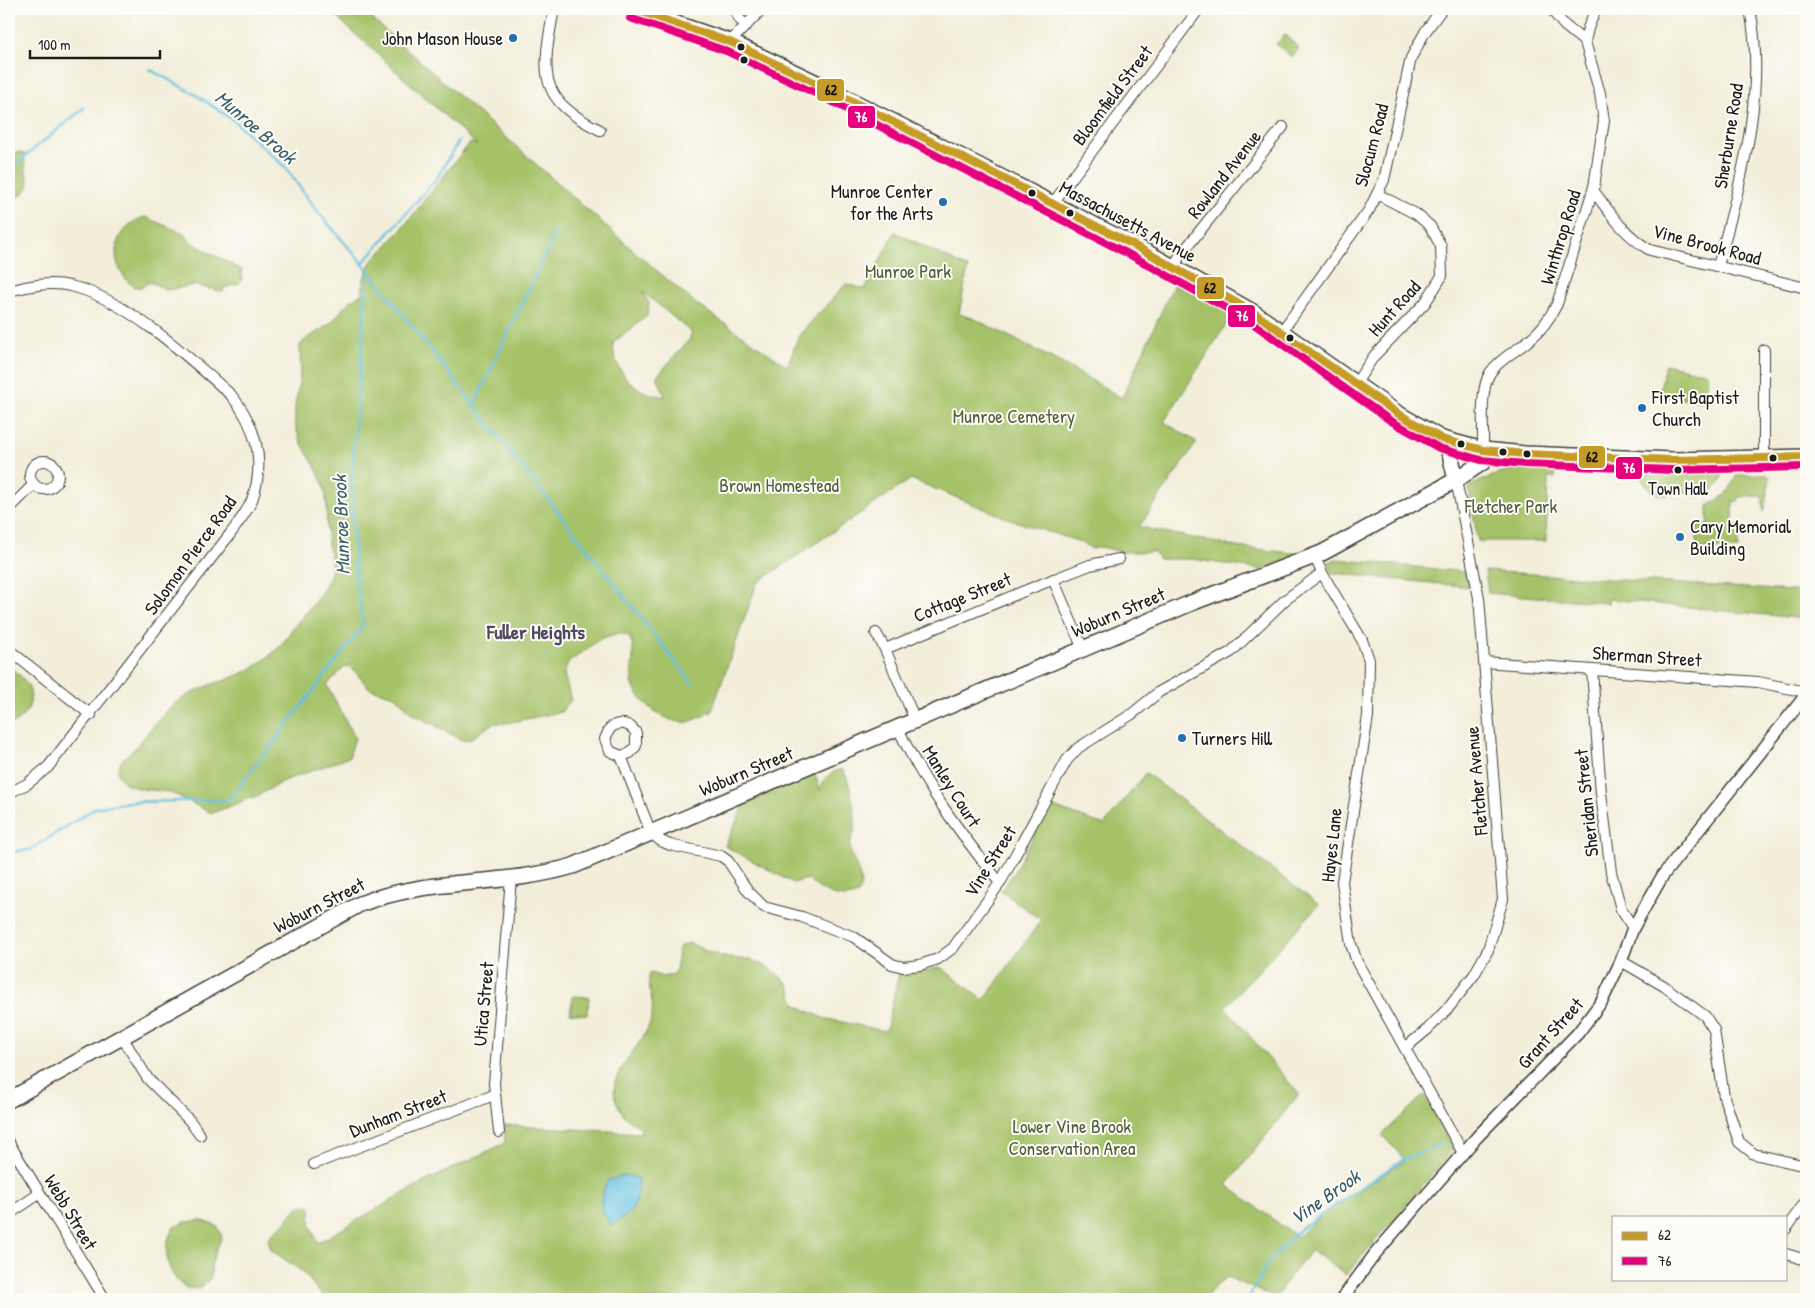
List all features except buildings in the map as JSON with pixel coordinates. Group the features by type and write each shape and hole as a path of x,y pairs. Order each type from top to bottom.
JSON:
{"main road":[{"name":"Massachusetts Avenue","path":"633,9 730,42 825,86 1175,267 1282,331 1397,413 1442,439 1488,450 1525,454 1672,460 1764,456 1806,457"},
{"path":"1442,439 1450,454 1456,480"},
{"name":"Woburn Street","path":"9,1100 360,904 405,889 549,873 573,866 1193,602 1314,557 1456,480 1483,462 1488,450"}],"street":[{"path":"554,9 547,47 546,70 550,89 563,107 576,118 600,130"},
{"path":"734,9 740,20 747,25"},
{"path":"730,42 762,9"},
{"name":"Bloomfield Street","path":"1053,203 1199,9"},
{"name":"Slocum Road","path":"1282,331 1369,210 1384,180 1394,141 1404,81 1411,58 1425,32 1442,9"},
{"path":"1551,9 1564,25 1585,42 1588,28 1596,9"},
{"name":"Sherburne Road","path":"1718,266 1743,167 1753,108 1755,58 1750,9"},
{"name":"Winthrop Road","path":"1488,450 1485,388 1490,373 1501,361 1536,334 1554,310 1568,272 1593,190 1604,121 1600,93 1585,42"},
{"name":"Rowland Avenue","path":"1175,267 1179,257 1283,127"},
{"name":"Vine Brook Road","path":"1593,190 1618,224 1634,240 1650,250 1806,288"},
{"name":"Hunt Road","path":"1356,382 1374,356 1425,303 1442,276 1441,246 1430,226 1416,214 1377,194"},
{"name":"Solomon Pierce Road","path":"9,291 47,284 68,285 100,296 121,306 231,394 244,410 254,432 258,456 258,481 251,502 231,534 91,715 48,767 27,784 9,794"},
{"path":"1764,350 1764,456"},
{"name":"Fletcher Avenue","path":"1404,1048 1428,1029 1454,1002 1474,975 1488,950 1503,899 1477,579 1456,480"},
{"path":"9,509 34,484"},
{"name":"Hayes Lane","path":"1314,557 1358,633 1369,660 1368,716 1342,882 1346,919 1357,962 1463,1153"},
{"name":"Cottage Street","path":"885,649 1053,579 1090,566 1119,559"},
{"name":"Vine Street","path":"651,833 670,845 721,856 728,862 748,891 764,907 802,917 854,937 887,961 903,966 920,966 938,959 953,948 1000,883 1067,760 1078,748 1132,714 1159,692 1231,652 1285,600 1322,573"},
{"path":"1053,579 1083,649"},
{"path":"876,633 885,649 915,720"},
{"path":"9,650 91,715"},
{"name":"Sherman Street","path":"1484,662 1758,682 1806,692"},
{"name":"Sheridan Street","path":"1592,670 1601,796 1611,872 1621,909 1633,928"},
{"name":"Grant Street","path":"1342,1299 1375,1254 1463,1153 1578,1033 1602,1001 1621,961 1633,928 1663,875 1806,695"},
{"name":"Manley Court","path":"898,728 938,799 958,830 1000,883"},
{"path":"621,756 651,833"},
{"name":"Utica Street","path":"499,1132 494,1095 511,878"},
{"path":"1621,961 1664,986 1705,1016 1714,1030 1724,1096 1738,1142 1754,1154 1806,1166"},
{"path":"122,1037 148,1080 190,1121 200,1135"},
{"name":"Dunham Street","path":"314,1164 494,1095"},
{"name":"Webb Street","path":"9,1143 105,1299"},
{"path":"9,1214 39,1194"},
{"path":"1788,1225 1806,1201"},
{"path":"1788,1255 1806,1260"}],"green space":[{"path":"328,9 361,9 695,303 787,366 799,335 846,284 865,289 895,232 968,268 959,314 975,319 1067,366 1122,398 1174,284 1233,314 1164,422 1197,442 1139,527 1237,547 1302,554 1262,570 1192,559 1159,559 1154,552 1121,552 1102,547 1092,549 1084,543 1014,521 911,479 757,583 711,713 707,711 705,715 694,720 679,722 670,720 645,703 634,688 632,680 633,646 628,635 618,633 600,639 568,663 564,674 571,700 561,712 506,723 494,723 470,739 462,740 410,712 397,697 369,688 350,666 344,667 327,685 355,738 349,757 284,781 259,795 212,813 173,794 141,789 128,784 119,775 118,767 120,763 164,714 177,702 192,693 241,674 267,658 283,643 327,583 332,566 327,540 327,506 324,486 301,442 295,421 300,372 300,345 329,324 351,300 361,295 363,281 370,263 401,230 468,145 471,143 477,145","holes":["642,291 692,333 689,340 657,376 665,396 654,395 636,387 628,381 617,364 613,343 647,316 649,303"]},
{"path":"1285,35 1299,48 1292,57 1276,44"},
{"path":"19,152 25,154 28,187 19,196 9,201 9,154"},
{"path":"145,217 183,233 192,243 242,270 242,280 238,284 224,288 223,292 194,285 168,290 150,282 141,287 134,287 119,269 116,248 119,238 125,229 133,222"},
{"path":"1665,364 1707,373 1707,402 1659,396"},
{"name":"Fletcher Park","path":"1556,469 1555,478 1548,478 1546,541 1478,541 1469,491 1470,486 1504,471"},
{"path":"1639,474 1723,474 1722,479 1714,489 1698,496 1692,492 1673,492 1668,495 1658,494 1645,484"},
{"path":"1765,474 1770,477 1764,512 1762,496 1738,497 1737,501 1733,502 1733,525 1738,526 1738,549 1697,549 1697,526 1708,525 1708,506 1727,494 1737,475"},
{"path":"1336,559 1466,572 1470,587 1332,573 1327,563"},
{"path":"1485,571 1806,592 1806,619 1609,599 1608,603 1488,593"},
{"path":"9,667 25,681 31,697 30,705 26,712 19,720 9,726"},
{"path":"839,770 843,770 846,775 853,803 855,826 850,846 861,881 858,894 844,897 831,894 825,892 808,879 793,883 725,846 746,801 814,771 820,790 827,777"},
{"name":"Lower Vine Brook Conservation Area","path":"1146,773 1319,905 1225,1007 1299,1094 1227,1185 1297,1237 1323,1214 1405,1160 1382,1135 1424,1095 1454,1149 1346,1275 1312,1250 1289,1277 1276,1298 1227,1277 1210,1292 1206,1299 325,1299 303,1272 271,1250 268,1239 301,1206 311,1206 310,1225 318,1243 416,1186 505,1143 504,1125 641,1133 640,1126 627,1119 619,1107 614,1095 615,1083 619,1072 648,1027 652,1014 649,976 651,973 663,977 674,974 680,946 690,943 708,952 728,958 752,960 769,968 788,983 796,1005 823,1018 886,1031 900,969 920,973 940,967 984,1000 1041,920 1001,891 1014,872 1050,806 1104,825"},
{"path":"573,996 589,997 587,1015 570,1013"},
{"path":"201,1220 217,1226 222,1236 213,1260 210,1279 200,1287 190,1288 174,1277 169,1266 167,1254 168,1240 174,1227 185,1222"}],"water":[{"path":"626,1175 638,1178 636,1202 630,1212 611,1225 602,1208 603,1193 608,1180"}],"waterway":[{"name":"Munroe Brook","path":"9,852 30,850 95,808 129,802 229,800 363,626 355,569 351,482 368,270 318,212 285,167 233,120 195,94 149,69"},
{"name":"Munroe Brook","path":"9,167 12,167 84,108"},
{"path":"363,263 437,178 459,141"},
{"path":"473,407 555,233"},
{"path":"369,271 692,683"},
{"name":"Vine Brook","path":"1248,1299 1269,1261 1299,1230 1400,1161 1442,1144"}],"transit line":[{"name":"62","path":"633,9 730,42 825,87 1139,248 1253,312 1397,413 1442,439 1483,450 1525,454 1672,460 1806,457"},
{"name":"76","path":"630,18 726,51 821,96 1134,257 1248,320 1391,421 1439,448 1481,460 1525,464 1672,470 1806,467"}],"place":[{"name":"John Mason House","path":"513,38"},
{"name":"Munroe Center for the Arts","path":"943,202"},
{"name":"First Baptist Church","path":"1642,408"},
{"name":"Town Hall","path":"1678,470"},
{"name":"Cary Memorial Building","path":"1680,537"},
{"name":"Turners Hill","path":"1182,738"}],"district":[{"name":"Fuller Heights","path":"536,632"}],"park label":[{"name":"Munroe Park","path":"908,271"},
{"name":"Munroe Cemetery","path":"1014,416"},
{"name":"Brown Homestead","path":"779,485"}]}
